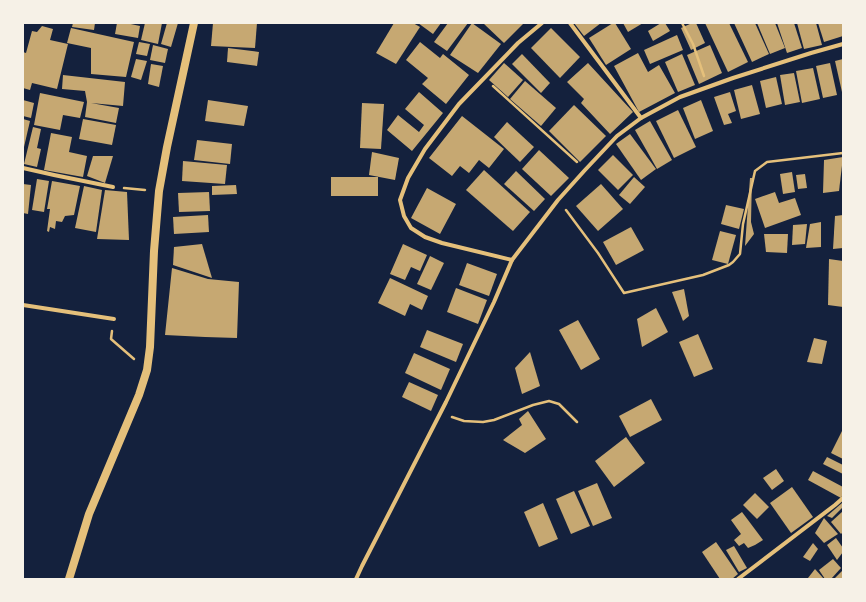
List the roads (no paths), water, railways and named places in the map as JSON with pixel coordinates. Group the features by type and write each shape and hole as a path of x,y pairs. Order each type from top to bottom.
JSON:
{"main road":[{"path":"69,579 89,514 139,395 147,370 150,347 154,251 159,191 194,23"}],"street":[{"path":"512,260 442,243 425,237 411,228 404,216 400,200 408,178 425,149 459,104 518,43 542,23"},
{"path":"570,23 641,118"},
{"path":"356,579 440,413 494,302 512,260 558,200 585,170 617,136 641,118 680,96 843,44"},
{"path":"23,168 113,187"},
{"path":"23,305 114,319"},
{"path":"738,579 843,498"}]}
